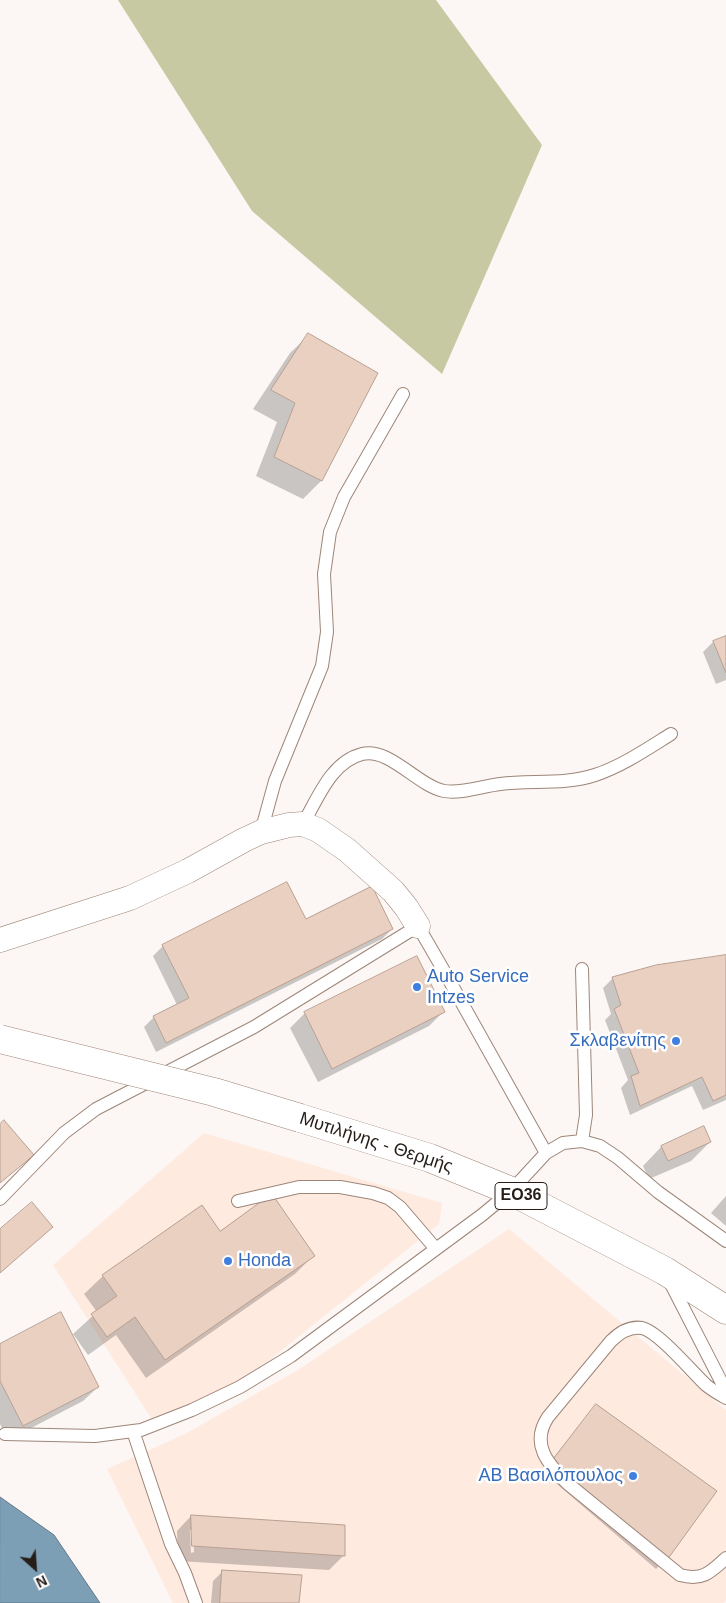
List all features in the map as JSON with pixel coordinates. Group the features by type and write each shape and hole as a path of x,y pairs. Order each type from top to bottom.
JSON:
{"main road":[{"name":"Μυτιλήνης - Θερμής","path":"0,1039 214,1092 430,1158 511,1191 665,1271 726,1310"}],"street":[{"path":"0,940 130,898 188,871 261,832 289,825 303,824 318,830 346,850 393,891 418,926"}],"lane":[{"path":"261,832 275,781 322,666 327,632 324,574 330,532 344,496 403,394"},
{"path":"303,824 333,773 350,759 364,754 375,753 436,788 444,791 457,791 502,784 570,780 594,776 619,765 671,734"},
{"path":"0,1199 64,1134 96,1109 254,1027 418,926 546,1153"},
{"path":"582,969 586,1115 582,1141"},
{"path":"5,1434 95,1436 141,1430 192,1410 240,1387 292,1356 436,1249 511,1191 546,1153 563,1143 582,1141 600,1146 658,1192 726,1241"},
{"path":"238,1201 299,1187 340,1187 373,1193 388,1198 400,1207 436,1249"},
{"path":"665,1271 726,1391"},
{"path":"726,1398 707,1386 654,1334 642,1328 629,1329 618,1334 611,1341 541,1426 539,1434 547,1460 561,1476 680,1574 691,1578 704,1576 726,1558"},
{"path":"133,1431 171,1544 188,1580 196,1603"}],"shaded area":[{"path":"204,1133 442,1203 439,1224 247,1378 155,1424 53,1265"},
{"path":"509,1229 726,1410 726,1600 724,1603 173,1603 107,1469 183,1435 298,1370"}],"green space":[{"path":"118,0 436,0 542,145 442,374 252,211"}],"water":[{"path":"0,1497 54,1535 100,1603 0,1603"}],"building":[{"path":"308,333 378,373 322,481 274,457 295,403 271,390"},
{"path":"726,636 726,673 713,641"},
{"path":"287,882 306,919 372,886 393,929 166,1043 153,1016 189,998 162,945"},
{"name":"Σκλαβενίτης","path":"726,955 726,1095 713,1101 702,1077 640,1106 631,1076 639,1073 614,1009 621,1005 612,977 656,965"},
{"path":"417,956 445,1012 332,1069 304,1012"},
{"path":"4,1120 34,1155 0,1183 0,1124"},
{"path":"704,1126 711,1142 668,1161 661,1146"},
{"path":"272,1194 315,1256 165,1360 135,1317 107,1337 91,1314 117,1296 102,1275 202,1205 220,1231"},
{"path":"32,1202 53,1227 0,1273 0,1229"},
{"path":"61,1312 99,1387 23,1426 0,1381 0,1344"},
{"name":"ΑΒ Βασιλόπουλος","path":"596,1404 717,1491 667,1560 552,1461"},
{"path":"191,1515 345,1525 345,1556 192,1546"},
{"path":"222,1570 302,1575 299,1603 220,1603"}],"place":[{"name":"Auto Service Intzes","path":"417,987"},
{"name":"Σκλαβενίτης","path":"676,1041"},
{"name":"Honda","path":"228,1261"},
{"name":"ΑΒ Βασιλόπουλος","path":"633,1476"}]}
